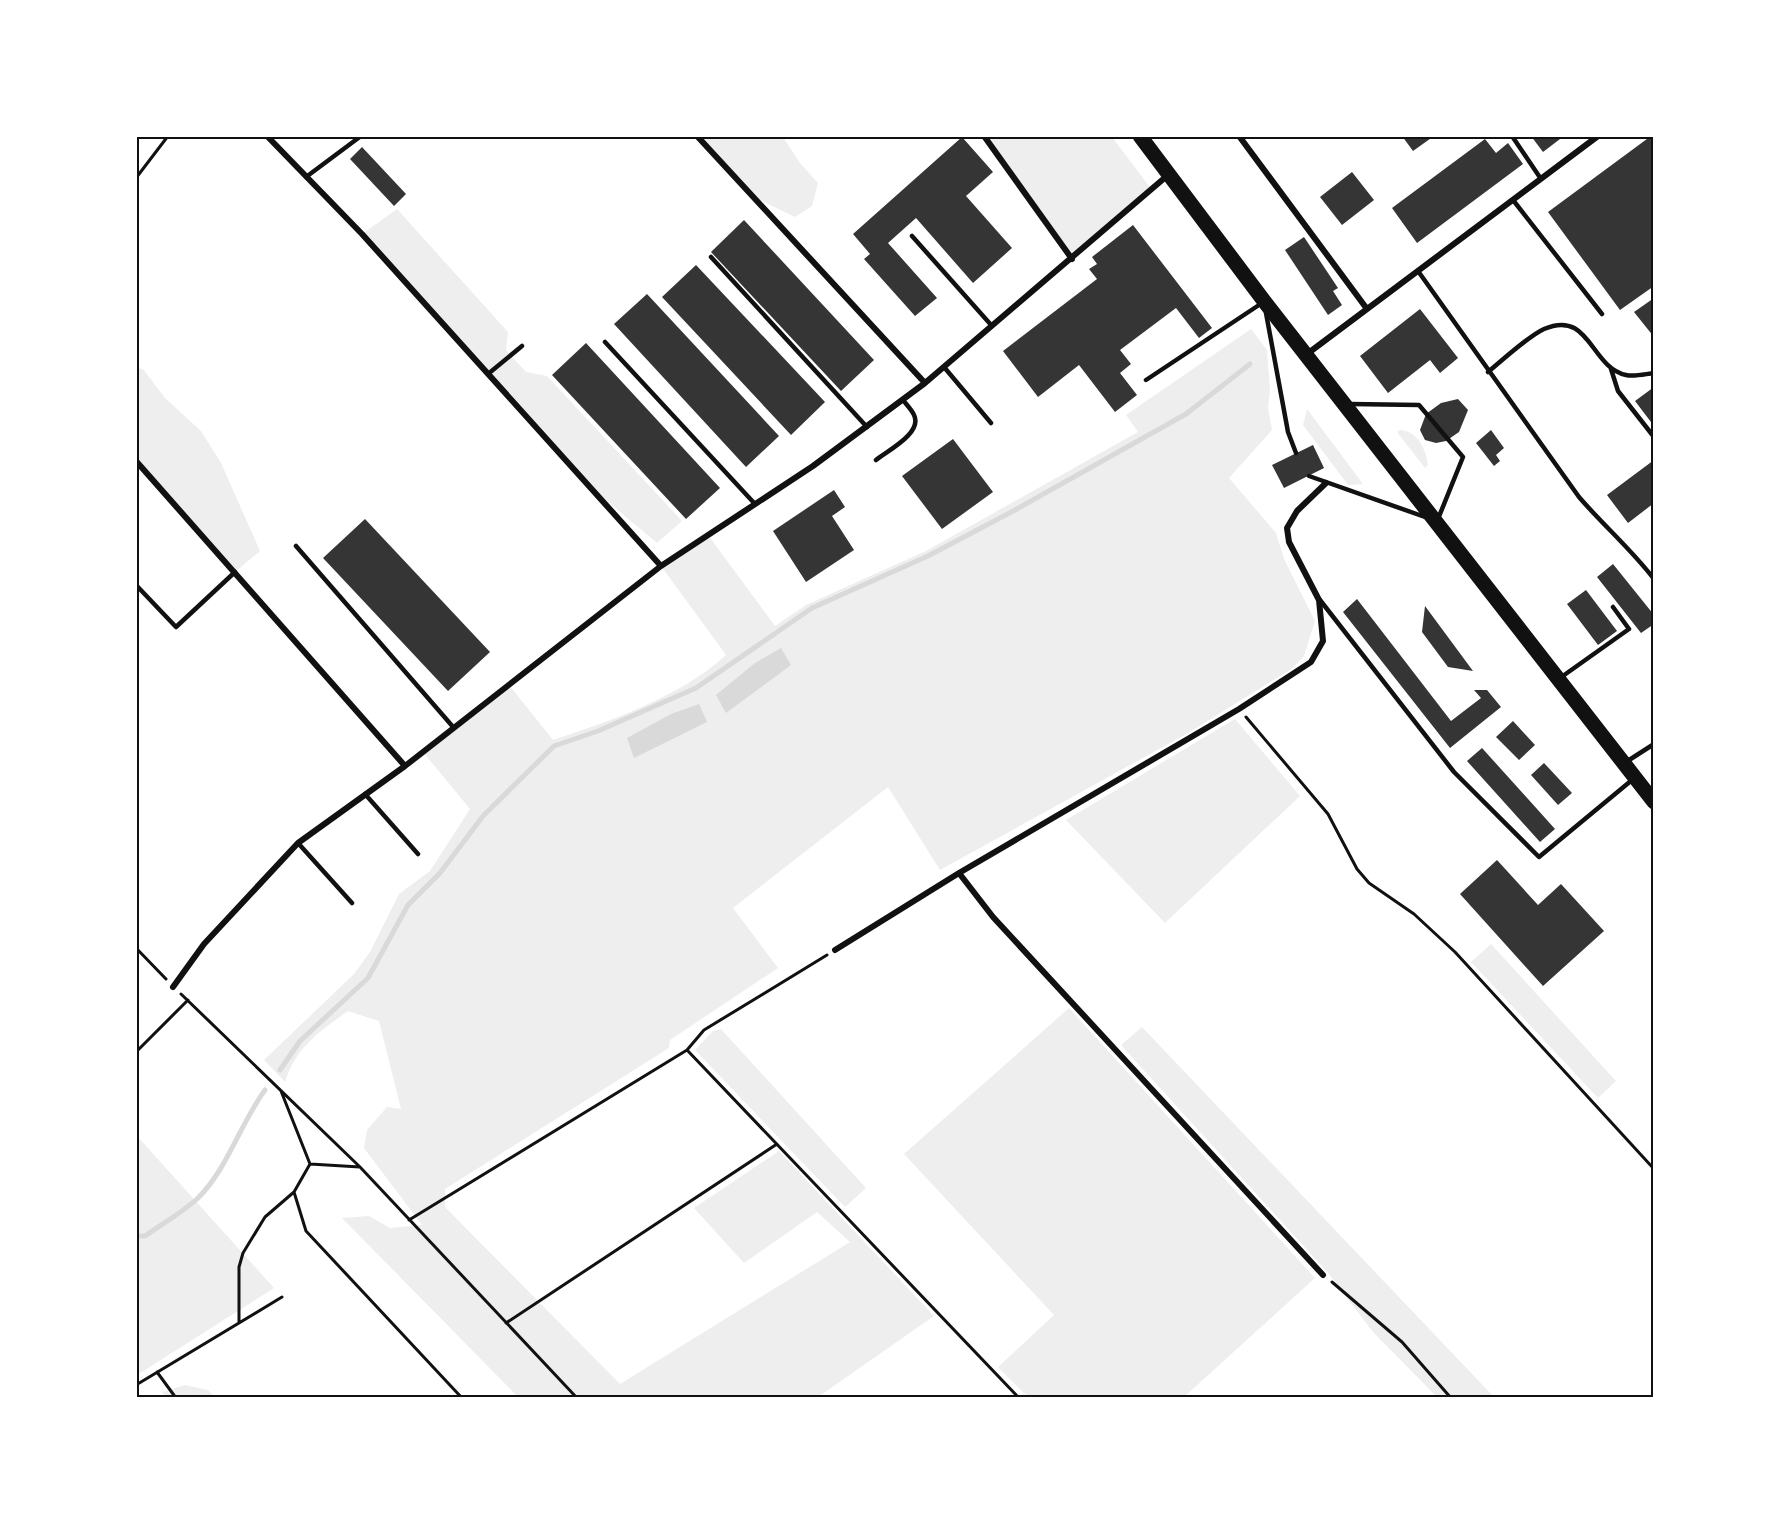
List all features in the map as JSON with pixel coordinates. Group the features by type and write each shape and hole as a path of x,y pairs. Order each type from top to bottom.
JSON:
{"highway":[{"path":"1140,136 1264,301 1653,802"}],"street":[{"path":"267,136 488,374 661,566"},
{"path":"697,136 925,383"},
{"path":"984,136 1072,259"},
{"path":"1239,136 1367,309"},
{"path":"1307,354 1598,136"},
{"path":"172,987 204,944 249,893 298,843 405,766 661,566 867,427 925,383 1169,174"},
{"path":"136,461 405,766"},
{"path":"834,950 959,873 1239,709 1311,663 1323,641 1319,600 1289,542 1287,528 1297,511 1326,483"},
{"path":"959,873 993,917 1323,1275"}],"lane":[{"path":"306,177 361,136"},
{"path":"1512,136 1541,179"},
{"path":"1513,200 1602,314"},
{"path":"912,236 993,327"},
{"path":"711,257 867,427"},
{"path":"1418,271 1451,314 1488,372 1579,497 1608,532 1636,556 1653,579"},
{"path":"1146,381 1264,301 1288,432 1296,453"},
{"path":"1488,372 1543,329 1565,323 1578,329 1611,369 1618,390 1653,437"},
{"path":"605,342 755,504"},
{"path":"488,374 522,346"},
{"path":"944,368 991,423"},
{"path":"1611,369 1627,376 1653,373"},
{"path":"876,460 911,433 915,424 915,417 903,399"},
{"path":"1309,476 1437,521 1463,457 1419,405 1344,404"},
{"path":"296,546 454,728"},
{"path":"136,585 176,627 235,572"},
{"path":"1319,600 1454,772 1539,857 1634,778"},
{"path":"1558,680 1629,629 1613,608"},
{"path":"1623,764 1653,744"},
{"path":"365,794 418,854"},
{"path":"298,843 352,903"}],"path":[{"path":"136,178 168,136"},
{"path":"1239,709 1328,814 1357,869 1369,883 1414,914 1455,952 1653,1169"},
{"path":"136,948 172,987 360,1167 577,1398"},
{"path":"409,1220 687,1050 704,1030 834,950"},
{"path":"136,1052 188,1000"},
{"path":"687,1050 914,1285 1019,1398"},
{"path":"279,1088 310,1164"},
{"path":"506,1323 777,1144"},
{"path":"310,1164 360,1167"},
{"path":"239,1322 239,1267 243,1253 265,1217 294,1192 310,1164"},
{"path":"294,1192 306,1231 462,1398"},
{"path":"1323,1275 1402,1342 1450,1398"},
{"path":"136,1385 282,1297"},
{"path":"157,1372 176,1398"}],"shaded area":[{"path":"697,137 783,137 800,163 818,183 812,206 795,217 752,196"},
{"path":"984,137 1112,137 1152,190 1072,259"},
{"path":"397,209 508,332 506,350 526,372 547,376 682,521 657,543 589,486 362,234"},
{"path":"1251,329 1267,350 1270,390 1268,408 1272,430 1229,478 1276,533 1284,559 1315,621 1304,656 1293,668 1188,733 940,870 888,787 733,908 778,968 670,1040 669,1048 445,1189 445,1207 620,1384 850,1242 817,1212 744,1263 694,1208 779,1151 934,1316 818,1397 518,1397 342,1218 369,1216 390,1228 422,1225 364,1148 367,1130 387,1107 401,1109 379,1021 348,1011 318,1033 302,1050 295,1059 285,1082 264,1060 354,974 370,952 399,894 430,871 470,809 423,752 509,685 553,740 645,706 708,670 726,655 661,566 708,535 775,626 806,605 926,551 1138,432 1126,415"},
{"path":"136,368 143,369 165,398 201,431 221,463 260,551 235,572 137,461"},
{"path":"1307,409 1363,484 1348,485 1303,425"},
{"path":"1400,430 1412,434 1420,442 1427,459 1428,465 1425,468 1397,432"},
{"path":"781,648 791,665 726,713 716,695 755,663"},
{"path":"699,704 707,722 634,758 627,738 671,714"},
{"path":"1235,719 1300,796 1165,923 1066,820"},
{"path":"1491,944 1616,1081 1598,1098 1471,962"},
{"path":"1069,1008 1315,1278 1184,1397 1028,1397 998,1367 1054,1315 904,1154"},
{"path":"1142,1027 1494,1397 1437,1397 1373,1332 1329,1274 1121,1045"},
{"path":"721,1029 866,1188 845,1207 695,1050 713,1031"},
{"path":"137,1136 274,1288 137,1375"},
{"path":"185,1385 208,1390 215,1397 166,1397 162,1392"}],"building":[{"path":"1402,136 1434,136 1413,151"},
{"path":"1531,136 1564,136 1543,152"},
{"path":"1654,136 1654,286 1620,310 1548,212"},
{"path":"962,137 993,172 966,196 1012,248 973,283 916,218 888,243 937,298 915,316 864,259 870,254 853,234"},
{"path":"1485,139 1496,153 1508,143 1523,164 1417,243 1392,208"},
{"path":"362,147 406,194 394,206 350,159"},
{"path":"1352,172 1374,200 1342,225 1320,197"},
{"path":"744,220 874,360 841,391 711,252"},
{"path":"1133,225 1212,328 1199,338 1176,308 1120,350 1131,364 1120,373 1137,395 1115,412 1079,365 1038,397 1003,351 1097,279 1089,269 1097,264 1092,257"},
{"path":"1304,237 1338,288 1333,291 1342,305 1328,315 1285,250"},
{"path":"696,265 825,402 791,435 662,297"},
{"path":"647,294 779,436 746,467 614,324"},
{"path":"1654,298 1654,337 1634,312"},
{"path":"1420,309 1458,358 1440,373 1430,360 1388,393 1360,356"},
{"path":"586,343 720,488 686,519 552,375"},
{"path":"1654,387 1654,426 1635,401"},
{"path":"1458,399 1468,410 1459,432 1446,441 1436,443 1425,440 1420,430 1426,414 1441,403"},
{"path":"1491,430 1504,448 1496,455 1500,461 1494,466 1476,443"},
{"path":"953,439 993,492 942,529 902,476"},
{"path":"1313,445 1324,468 1284,488 1272,465"},
{"path":"1654,460 1654,503 1628,523 1607,495"},
{"path":"834,490 845,507 832,516 854,550 806,582 773,531"},
{"path":"365,519 490,652 448,691 323,558"},
{"path":"1613,564 1654,615 1654,624 1641,633 1597,577"},
{"path":"1586,590 1617,631 1598,645 1567,604"},
{"path":"1357,599 1451,721 1481,698 1474,690 1487,690 1501,707 1450,748 1343,612"},
{"path":"1425,606 1473,671 1448,667 1422,632"},
{"path":"1513,721 1535,745 1519,760 1496,737"},
{"path":"1482,748 1555,829 1540,842 1467,761"},
{"path":"1544,763 1572,793 1558,805 1531,775"},
{"path":"1497,860 1538,905 1561,884 1604,931 1543,986 1460,894"}],"waterway":[{"path":"280,1070 300,1041 368,978 408,905 440,873 483,816 554,746 598,731 696,688 812,608 928,556 1186,414 1250,364"},
{"path":"136,1236 145,1236 198,1198 218,1173 265,1090"}]}
